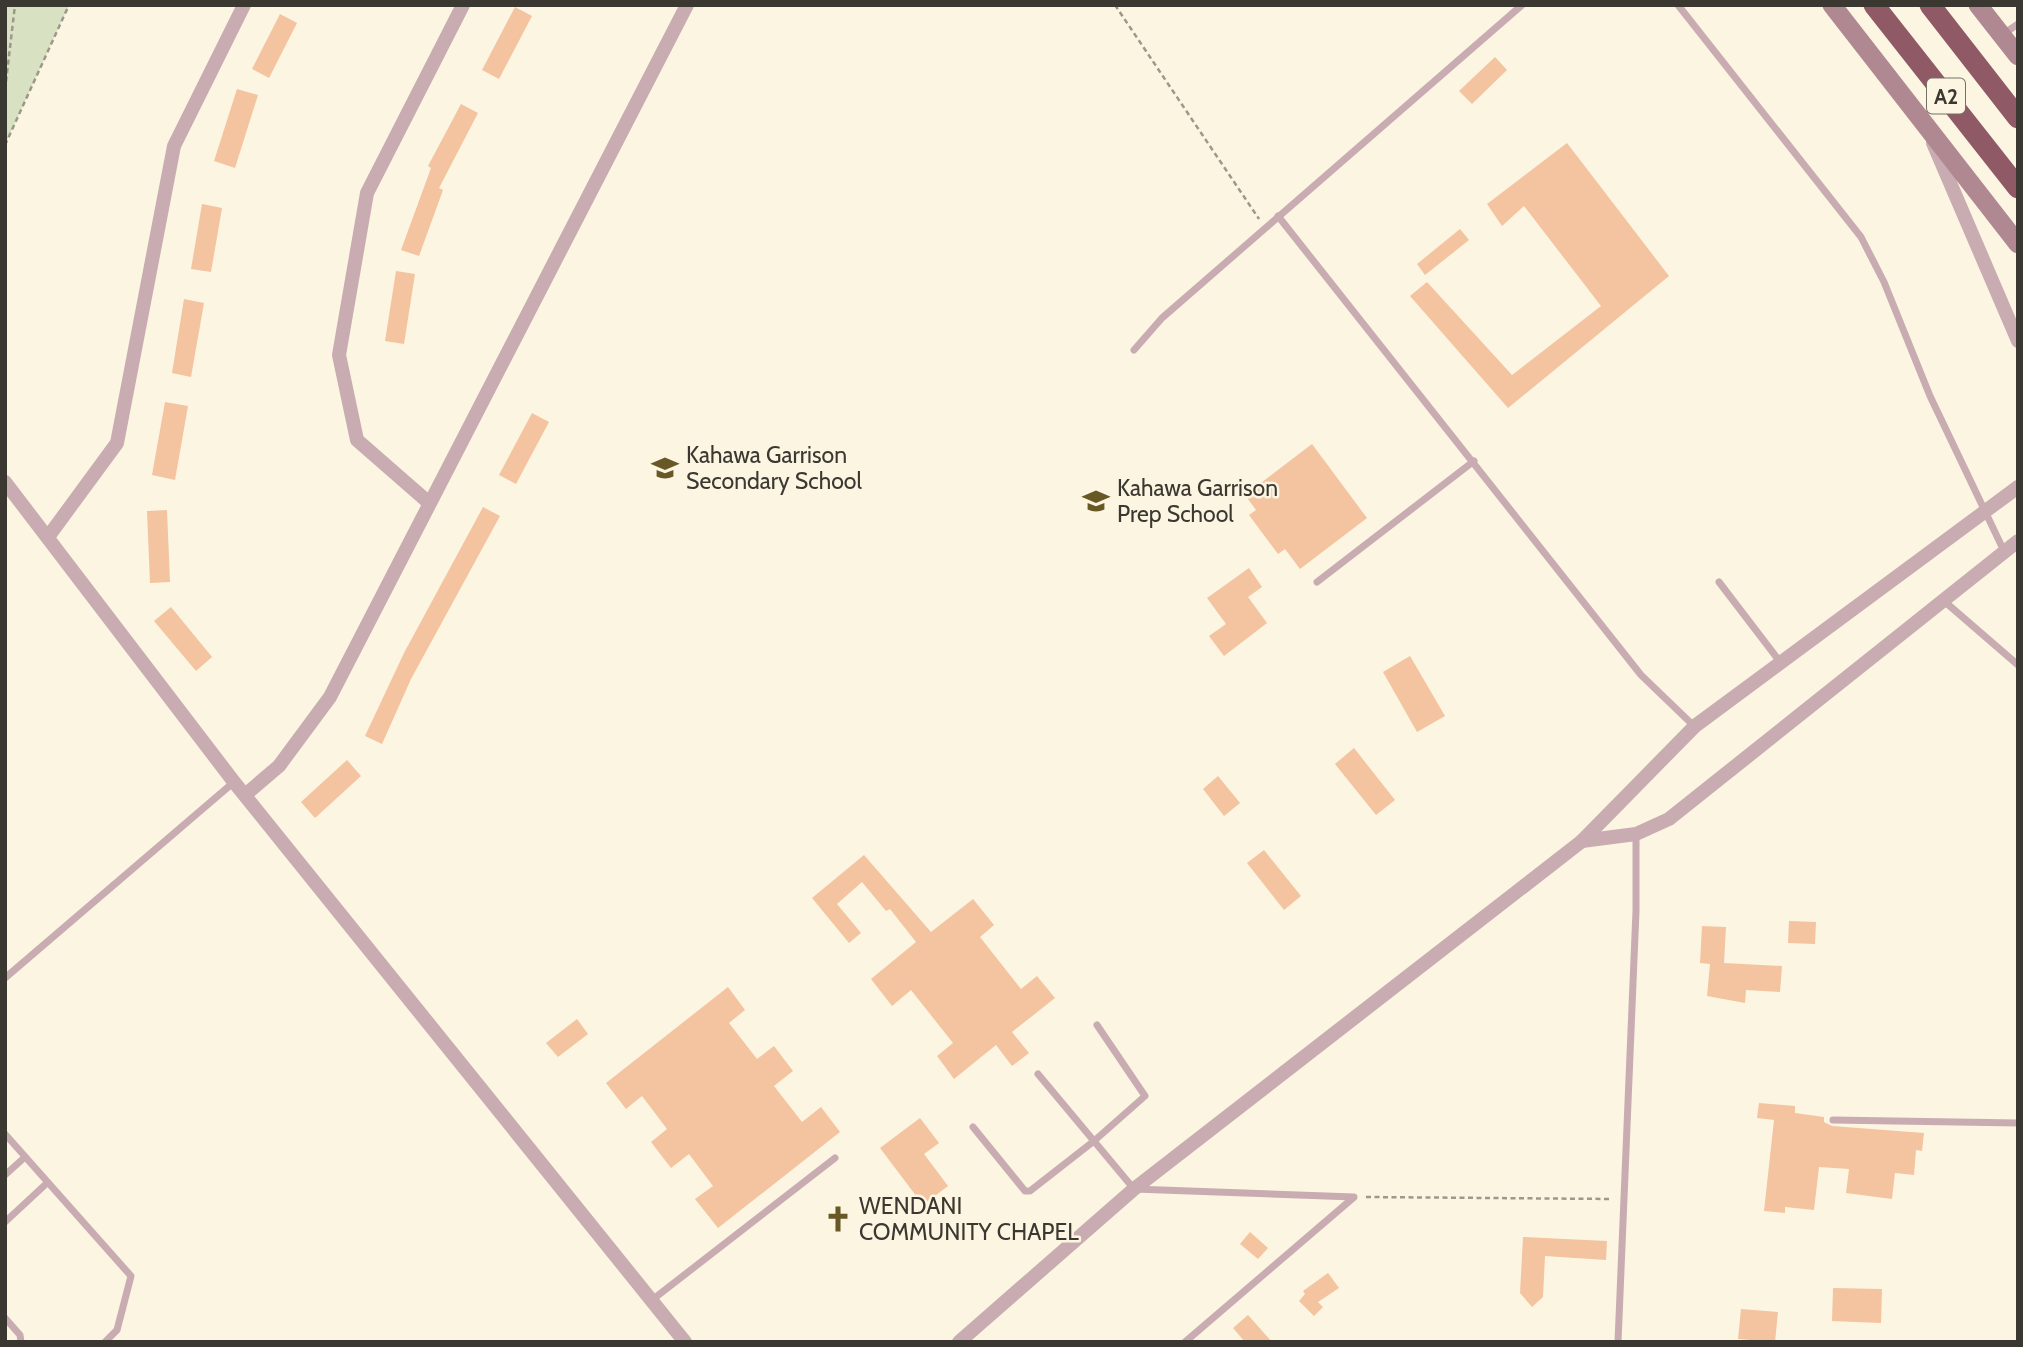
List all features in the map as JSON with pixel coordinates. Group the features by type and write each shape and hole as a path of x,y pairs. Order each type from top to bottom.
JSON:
{"highway":[{"name":"A2","path":"1874,5 2018,188"},
{"name":"A2","path":"1930,5 2018,118"}],"main road":[{"path":"1832,5 2018,244"},
{"path":"1978,5 2010,30 2018,56"}],"street":[{"path":"47,537 117,443 174,146 244,5"},
{"path":"428,502 357,440 339,355 367,193 463,5"},
{"path":"245,795 279,766 330,697 428,502 687,5"},
{"path":"1925,125 2018,341"},
{"path":"5,482 234,782 685,1342"},
{"path":"959,1342 1134,1189 1582,841 1695,726 2018,487"},
{"path":"1582,841 1636,834 1669,818 2018,541"}],"lane":[{"path":"1135,350 1162,318 1522,5"},
{"path":"1678,5 1861,237 1884,282 1930,396 2005,552"},
{"path":"1278,216 1641,675 1695,726"},
{"path":"1317,582 1474,461"},
{"path":"1719,582 1782,664"},
{"path":"1943,601 2018,665"},
{"path":"5,978 234,782"},
{"path":"1618,1342 1636,911 1636,834"},
{"path":"974,1127 1025,1191 1030,1191 1094,1141 1145,1096 1097,1026"},
{"path":"1038,1074 1134,1189 1354,1197"},
{"path":"1833,1120 2018,1123"},
{"path":"5,1134 131,1276 117,1330 106,1342"},
{"path":"5,1175 25,1157"},
{"path":"652,1300 835,1158"},
{"path":"5,1222 47,1183"},
{"path":"1185,1342 1354,1197"},
{"path":"5,1318 20,1335 21,1342"}],"path":[{"path":"5,90 15,5"},
{"path":"5,145 69,5"},
{"path":"1115,5 1265,228"},
{"path":"1354,1197 1622,1200"}],"green space":[{"path":"5,5 69,5 5,145"}],"building":[{"path":"515,7 532,16 499,79 482,70"},
{"path":"280,14 297,23 269,78 252,69"},
{"path":"1495,57 1507,70 1472,104 1459,91"},
{"path":"237,89 258,95 235,168 214,161"},
{"path":"461,104 478,113 439,188 443,190 419,256 401,250 431,168 428,166"},
{"path":"1567,143 1669,276 1508,408 1410,296 1427,282 1512,375 1601,306 1524,206 1502,226 1487,204"},
{"path":"202,204 222,208 211,272 191,269"},
{"path":"1460,229 1469,240 1425,275 1417,264"},
{"path":"396,271 415,274 404,344 385,341"},
{"path":"184,299 204,303 191,377 172,373"},
{"path":"165,402 188,406 175,480 152,475"},
{"path":"532,413 549,422 516,484 499,475"},
{"path":"1312,444 1367,518 1300,569 1285,549 1278,554 1249,515 1256,510 1245,495"},
{"path":"483,507 500,516 411,679 382,744 365,736 404,653"},
{"path":"167,510 170,582 150,583 147,511"},
{"path":"1249,568 1262,587 1248,597 1267,623 1224,656 1209,636 1226,624 1207,598"},
{"path":"171,607 212,657 196,671 154,621"},
{"path":"1410,656 1445,716 1417,732 1383,672"},
{"path":"1354,748 1395,800 1376,815 1335,764"},
{"path":"347,760 361,776 315,818 301,802"},
{"path":"1218,776 1240,803 1224,816 1203,789"},
{"path":"1264,850 1301,896 1284,910 1247,863"},
{"path":"864,855 931,932 973,899 994,925 980,937 1021,989 1037,976 1055,998 1012,1032 1029,1053 1012,1066 996,1045 954,1079 937,1056 953,1043 911,990 892,1006 871,979 916,942 890,909 886,911 862,882 837,904 861,933 849,943 812,898"},
{"path":"1789,921 1816,922 1815,944 1788,943"},
{"path":"1702,926 1726,927 1724,963 1782,966 1780,992 1746,990 1745,1003 1707,996 1710,964 1700,963"},
{"path":"728,987 745,1010 729,1023 757,1059 774,1046 793,1071 774,1086 802,1122 821,1107 840,1132 718,1228 695,1199 713,1186 689,1154 671,1168 651,1142 667,1129 642,1096 626,1109 606,1083"},
{"path":"577,1019 588,1034 558,1057 546,1043"},
{"path":"1759,1103 1795,1106 1795,1113 1824,1117 1824,1122 1832,1126 1924,1133 1922,1151 1916,1150 1914,1175 1895,1173 1892,1199 1846,1193 1849,1169 1819,1167 1814,1210 1785,1207 1785,1213 1764,1211 1774,1120 1757,1118"},
{"path":"920,1118 939,1143 924,1154 948,1186 923,1205 880,1148"},
{"path":"1250,1232 1268,1248 1258,1259 1240,1244"},
{"path":"1523,1237 1607,1241 1606,1260 1545,1256 1543,1297 1532,1307 1520,1293"},
{"path":"1328,1273 1339,1288 1318,1302 1323,1307 1314,1316 1299,1301 1305,1294 1303,1291"},
{"path":"1833,1288 1882,1289 1881,1323 1832,1321"},
{"path":"1741,1309 1778,1312 1775,1342 1738,1339"},
{"path":"1248,1315 1272,1342 1245,1342 1233,1328"}],"place":[{"name":"Kahawa Garrison Secondary School","path":"665,468"},
{"name":"Kahawa Garrison Prep School","path":"1096,501"},
{"name":"WENDANI COMMUNITY CHAPEL","path":"838,1219"}]}
